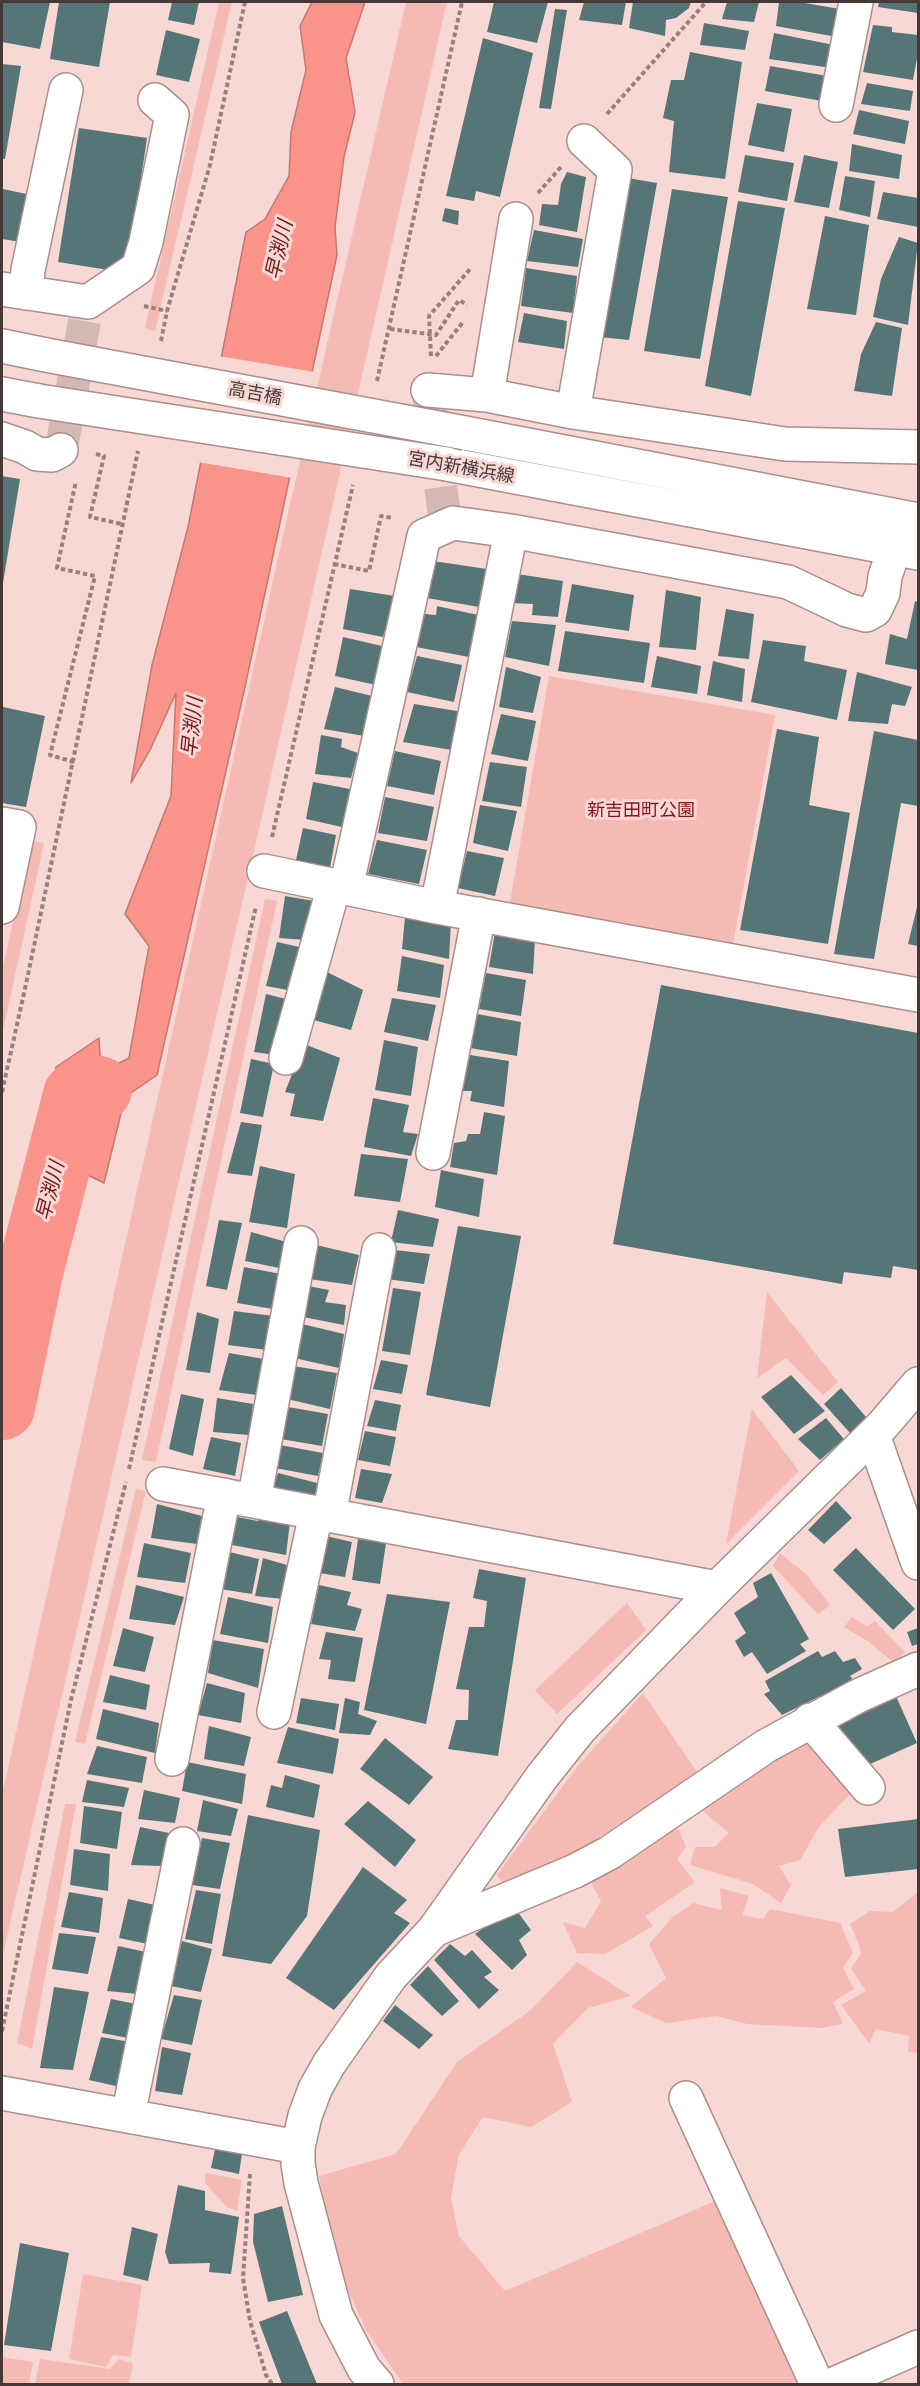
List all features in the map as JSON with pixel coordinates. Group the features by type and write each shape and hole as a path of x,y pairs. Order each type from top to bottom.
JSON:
{"street":[{"path":"836,105 856,2"},
{"path":"66,90 28,270 14,291 88,302 138,268 146,242 172,115 155,100"},
{"path":"573,412 615,170 584,141"},
{"path":"487,395 516,219"},
{"name":"高吉橋","path":"2,346 465,433"},
{"path":"428,390 487,395 573,412 785,444 918,447"},
{"name":"宮内新横浜線","path":"2,394 447,464 907,550"},
{"name":"宮内新横浜線","path":"465,433 918,520"},
{"path":"2,439 37,454 52,455 70,461"},
{"path":"286,1058 340,887 440,524 511,531 788,582 847,610 866,615 876,610 883,593 885,576 907,550"},
{"path":"437,906 511,531"},
{"path":"2,907 10,825"},
{"path":"264,871 479,914 918,995"},
{"path":"433,1153 479,914"},
{"path":"171,1759 239,1498 301,1243"},
{"path":"274,1712 322,1515 379,1250"},
{"path":"377,2385 364,2369 336,2315 301,2183 298,2147 315,2089 329,2064 391,1976 434,1930 541,1778 580,1729 717,1588 873,1435 918,1384"},
{"path":"873,1435 918,1563"},
{"path":"163,1484 717,1588"},
{"path":"434,1930 575,1870 609,1853 712,1780 810,1720 918,1669"},
{"path":"810,1720 868,1788"},
{"path":"128,2116 183,1844"},
{"path":"2,2093 298,2147"},
{"path":"686,2098 817,2385"},
{"path":"834,2385 918,2347"}],"path":[{"path":"160,345 167,311 210,165 245,2"},
{"path":"376,385 462,2"},
{"path":"516,219 706,2"},
{"path":"465,319 431,360 429,316 476,263"},
{"path":"390,329 436,335 459,300 472,309"},
{"path":"2,1092 74,762 139,446"},
{"path":"104,456 90,517 122,524"},
{"path":"70,461 57,568 95,576 50,755 74,762"},
{"path":"2,2031 71,1700 128,1476 355,474"},
{"path":"334,564 369,571 381,516 395,519 393,529"},
{"path":"254,2139 243,2278 250,2321 266,2375 272,2385"}],"green space":[{"path":"219,2 232,2 155,331 145,328"},
{"path":"406,2 447,2 2,1959 2,1795 291,500"},
{"name":"新吉田町公園","path":"549,676 775,715 732,950 509,908"},
{"path":"30,841 44,843 2,1035 2,972"},
{"path":"265,899 277,901 156,1462 142,1460"},
{"path":"767,1292 838,1382 823,1395 786,1358 757,1378"},
{"path":"752,1409 799,1471 726,1544"},
{"path":"136,1489 146,1491 85,1744 75,1742"},
{"path":"780,1553 806,1574 830,1605 818,1614 773,1566"},
{"path":"627,1603 646,1630 557,1714 535,1690"},
{"path":"852,1617 867,1626 875,1621 905,1652 893,1662 869,1642 844,1627"},
{"path":"643,1693 697,1772 585,1847 504,1884 497,1875 577,1767"},
{"path":"807,1738 854,1790 819,1827 800,1860 779,1866 791,1885 781,1903 753,1884 690,1865 695,1847 714,1847 729,1833 698,1807"},
{"path":"65,1804 76,1804 32,2049 17,2043"},
{"path":"678,1828 686,1847 677,1859 695,1882 645,1916 653,1926 605,1954 577,1953 563,1922 585,1928 601,1901 588,1877"},
{"path":"720,1888 749,1896 742,1915 763,1919 770,1909 840,1923 853,1953 843,1968 854,1989 833,2002 843,2024 820,2028 747,2024 716,2016 666,2023 631,2007 666,1978 649,1944 673,1917 693,1903 722,1910"},
{"path":"918,1892 918,2053 908,2052 909,2036 876,2029 869,2043 841,2005 866,1991 851,1968 861,1954 850,1924 870,1911 893,1912"},
{"path":"577,1962 631,1996 588,2008 553,2044 572,2102 531,2127 483,2117 459,2154 451,2198 459,2236 505,2291 720,2199 801,2380 792,2384 403,2384 366,2330 338,2268 319,2176 396,2154 457,2062 531,2010"},
{"path":"206,2173 242,2180 237,2211 227,2207 205,2183"},
{"path":"83,2274 142,2285 131,2357 113,2355 106,2367 69,2359"},
{"path":"2,2357 33,2362 29,2384 2,2384"},
{"path":"40,2359 110,2369 119,2359 133,2364 129,2384 35,2384"}],"water":[{"path":"312,2 365,2 346,58 355,112 344,157 335,227 337,255 245,687 157,1075 125,1097 104,1183 43,1153 56,1067 99,1038 101,1072 129,1058 149,946 125,914 171,796 176,693 150,750 131,783 152,665 188,527 246,232 265,219 289,176 291,132 306,70 300,26"}],"pier":[{"path":"219,356 315,372 293,478 198,462"}],"building":[{"path":"2,2 50,2 40,49 2,42"},
{"path":"59,2 110,2 99,67 50,59"},
{"path":"172,2 199,2 194,25 168,20"},
{"path":"494,2 548,2 537,43 487,32"},
{"path":"584,2 626,2 622,25 579,20"},
{"path":"633,2 691,2 689,8 676,18 666,20 665,36 629,28"},
{"path":"727,2 759,2 754,22 722,19"},
{"path":"779,2 799,2 840,9 837,37 776,26"},
{"path":"879,2 918,2 918,13 878,7"},
{"path":"555,9 567,10 551,109 539,108"},
{"path":"704,23 749,31 745,50 700,45"},
{"path":"873,25 892,27 892,32 918,35 918,53 913,80 863,72"},
{"path":"166,30 200,39 189,82 156,75"},
{"path":"774,33 834,45 832,68 769,59"},
{"path":"483,38 533,53 500,197 476,191 474,201 446,196"},
{"path":"690,52 742,62 725,179 669,172 674,121 663,118 671,80 684,80"},
{"path":"2,64 21,66 5,159 2,159"},
{"path":"770,66 827,76 822,101 765,91"},
{"path":"867,83 913,91 910,111 861,104"},
{"path":"757,103 792,109 784,152 748,145"},
{"path":"859,110 909,121 905,144 853,134"},
{"path":"79,128 147,138 128,266 115,271 58,262"},
{"path":"852,144 902,155 899,179 849,171"},
{"path":"745,155 794,163 787,201 738,192"},
{"path":"804,155 838,162 829,208 794,202"},
{"path":"567,172 586,177 577,232 539,225 542,204 558,205 561,184"},
{"path":"845,176 875,181 870,217 839,210"},
{"path":"628,178 657,183 629,340 599,337"},
{"path":"3,189 31,195 21,242 2,239"},
{"path":"672,189 728,197 700,359 644,351"},
{"path":"883,192 918,198 918,227 877,219"},
{"path":"738,201 785,208 751,396 705,386"},
{"path":"445,208 459,211 458,225 442,221"},
{"path":"825,216 869,225 856,315 807,309"},
{"path":"534,230 583,239 578,267 527,261"},
{"path":"899,237 918,243 908,325 873,317 881,279"},
{"path":"526,268 577,276 573,313 521,306"},
{"path":"524,313 567,321 564,349 518,342"},
{"path":"876,322 902,328 892,396 854,391 861,354"},
{"path":"2,476 20,479 3,583 2,583"},
{"path":"433,561 487,569 479,607 427,598"},
{"path":"517,574 563,581 558,617 532,615 533,604 511,603"},
{"path":"572,584 634,595 629,631 565,622"},
{"path":"350,589 395,596 383,637 343,629"},
{"path":"666,590 701,597 696,650 659,647"},
{"path":"915,601 918,602 918,670 885,664 890,634 907,639"},
{"path":"437,606 478,615 469,657 416,647 425,614 436,615"},
{"path":"726,609 754,614 749,659 718,656"},
{"path":"512,621 556,625 549,666 505,657"},
{"path":"565,631 650,643 644,683 558,671"},
{"path":"343,637 382,646 376,685 335,676"},
{"path":"763,640 806,646 804,661 847,670 837,720 751,702"},
{"path":"417,656 462,665 454,702 407,692"},
{"path":"657,656 701,666 697,694 651,687"},
{"path":"713,661 745,669 742,702 707,695"},
{"path":"506,667 541,677 533,713 499,707"},
{"path":"857,672 912,687 905,706 892,704 888,724 848,721"},
{"path":"335,687 372,696 364,736 324,729"},
{"path":"414,704 463,712 452,750 403,742"},
{"path":"3,707 45,716 26,807 2,803"},
{"path":"501,714 536,721 528,761 491,754"},
{"path":"777,729 819,737 809,805 850,813 828,944 740,930"},
{"path":"874,731 918,740 918,806 901,803 874,959 834,954"},
{"path":"321,735 342,739 341,747 358,753 351,778 315,774"},
{"path":"395,751 441,761 434,795 387,786"},
{"path":"490,762 527,767 521,807 482,801"},
{"path":"313,782 350,789 342,827 306,819"},
{"path":"385,797 434,807 427,841 378,833"},
{"path":"480,805 517,811 508,851 473,843"},
{"path":"303,828 336,835 330,868 296,860"},
{"path":"377,840 427,850 419,884 368,874"},
{"path":"467,851 504,858 495,896 458,888"},
{"path":"285,896 314,901 307,940 279,938"},
{"path":"918,903 918,946 908,944"},
{"path":"405,917 451,922 449,959 402,949"},
{"path":"495,932 535,939 533,974 489,967"},
{"path":"277,942 304,948 293,991 266,986"},
{"path":"402,956 444,965 440,998 397,991"},
{"path":"325,971 363,990 351,1030 306,1018"},
{"path":"486,973 526,980 521,1016 479,1009"},
{"path":"661,985 918,1033 918,1270 893,1266 891,1278 844,1272 842,1284 613,1244"},
{"path":"266,994 290,1000 276,1055 254,1052"},
{"path":"392,998 436,1005 428,1041 384,1032"},
{"path":"477,1014 521,1022 517,1056 470,1048"},
{"path":"384,1040 418,1047 411,1096 375,1090"},
{"path":"304,1044 340,1058 323,1121 290,1116 295,1094 285,1092"},
{"path":"470,1055 509,1061 504,1107 470,1101 472,1091 462,1091"},
{"path":"251,1059 274,1064 263,1117 240,1113"},
{"path":"373,1098 409,1105 403,1132 418,1134 411,1156 364,1147"},
{"path":"484,1112 505,1116 497,1175 450,1167 454,1143 466,1141 468,1134 480,1134"},
{"path":"241,1122 262,1125 252,1176 227,1173"},
{"path":"361,1154 408,1159 400,1202 354,1196"},
{"path":"260,1166 295,1174 287,1228 249,1222"},
{"path":"441,1170 484,1179 479,1217 435,1207"},
{"path":"398,1210 439,1219 433,1247 391,1242"},
{"path":"219,1220 242,1223 227,1290 206,1286"},
{"path":"458,1226 521,1236 490,1407 426,1395"},
{"path":"251,1232 290,1243 284,1269 245,1261"},
{"path":"316,1245 359,1255 352,1285 309,1279"},
{"path":"394,1250 430,1254 424,1284 387,1279"},
{"path":"244,1267 281,1274 273,1309 237,1303"},
{"path":"308,1286 329,1290 325,1302 346,1305 344,1325 303,1317"},
{"path":"393,1288 421,1292 410,1355 382,1351"},
{"path":"234,1311 274,1316 267,1350 228,1345"},
{"path":"197,1312 219,1319 210,1373 186,1370"},
{"path":"302,1324 344,1334 339,1368 294,1358"},
{"path":"229,1353 264,1359 257,1395 219,1390"},
{"path":"381,1360 408,1365 402,1394 373,1389"},
{"path":"293,1366 337,1373 330,1409 287,1399"},
{"path":"791,1375 825,1411 794,1434 761,1397"},
{"path":"841,1388 866,1417 850,1433 824,1404"},
{"path":"181,1394 204,1399 193,1456 169,1449"},
{"path":"217,1398 253,1404 249,1435 213,1432"},
{"path":"375,1400 401,1405 396,1431 367,1426"},
{"path":"288,1407 328,1414 322,1446 281,1439"},
{"path":"826,1418 844,1439 820,1460 798,1439"},
{"path":"365,1431 396,1437 390,1466 358,1460"},
{"path":"211,1437 241,1443 235,1476 203,1469"},
{"path":"280,1445 323,1453 318,1476 275,1468"},
{"path":"361,1469 392,1474 382,1503 355,1498"},
{"path":"278,1473 321,1484 317,1496 273,1488"},
{"path":"836,1501 852,1518 824,1544 808,1530"},
{"path":"157,1504 202,1516 197,1544 151,1538"},
{"path":"261,1515 290,1522 286,1555 232,1545 237,1517 258,1521"},
{"path":"326,1536 352,1542 345,1577 319,1573"},
{"path":"358,1539 386,1543 380,1584 352,1580"},
{"path":"144,1543 191,1553 185,1583 137,1577"},
{"path":"856,1548 915,1609 893,1630 833,1570"},
{"path":"229,1552 259,1559 252,1594 220,1589"},
{"path":"263,1558 287,1565 283,1599 255,1596"},
{"path":"479,1569 526,1578 498,1756 448,1749 456,1720 468,1720 469,1690 456,1689 469,1627 484,1627 487,1601 473,1598"},
{"path":"771,1573 809,1639 800,1644 806,1651 767,1674 752,1652 744,1657 735,1641 746,1633 734,1613 758,1597 753,1583"},
{"path":"136,1585 184,1597 175,1625 129,1619"},
{"path":"319,1585 351,1592 347,1605 362,1609 355,1631 311,1624"},
{"path":"387,1594 450,1602 426,1724 364,1710"},
{"path":"228,1597 273,1607 268,1643 220,1634"},
{"path":"123,1628 154,1637 145,1672 113,1666"},
{"path":"918,1628 918,1644 912,1646 907,1632"},
{"path":"326,1632 363,1638 355,1682 328,1679 331,1660 319,1659"},
{"path":"213,1640 264,1649 258,1688 208,1673"},
{"path":"818,1651 822,1657 835,1651 843,1662 855,1658 862,1669 850,1676 853,1680 782,1715 764,1694 770,1691 765,1681"},
{"path":"110,1675 150,1685 146,1710 103,1702"},
{"path":"207,1683 245,1693 241,1723 198,1715"},
{"path":"895,1694 917,1743 868,1765 838,1725"},
{"path":"301,1698 339,1704 335,1730 296,1723"},
{"path":"345,1698 360,1702 358,1714 377,1721 370,1735 339,1733"},
{"path":"103,1709 159,1723 155,1753 96,1739"},
{"path":"209,1726 251,1737 244,1766 204,1759"},
{"path":"288,1727 339,1739 333,1774 277,1763"},
{"path":"385,1738 433,1777 409,1805 360,1769"},
{"path":"97,1746 147,1757 142,1783 87,1774"},
{"path":"187,1762 246,1774 242,1804 182,1791"},
{"path":"285,1775 320,1785 314,1818 266,1807 271,1785 282,1788"},
{"path":"87,1780 129,1788 124,1807 82,1802"},
{"path":"144,1790 180,1798 175,1823 138,1819"},
{"path":"203,1800 238,1809 231,1836 197,1831"},
{"path":"368,1801 416,1840 395,1867 344,1824"},
{"path":"84,1806 122,1812 117,1849 80,1843"},
{"path":"248,1815 320,1830 307,1916 271,1964 222,1956"},
{"path":"918,1819 918,1869 845,1877 838,1829"},
{"path":"140,1827 169,1833 162,1866 131,1865"},
{"path":"202,1838 230,1843 220,1889 192,1885"},
{"path":"74,1849 110,1854 108,1891 70,1885"},
{"path":"363,1867 407,1900 394,1913 410,1923 334,2010 286,1978"},
{"path":"196,1890 221,1894 212,1944 185,1939"},
{"path":"69,1892 103,1898 99,1933 61,1927"},
{"path":"128,1899 155,1905 148,1944 119,1938"},
{"path":"514,1907 531,1930 519,1940 527,1955 512,1970 475,1934"},
{"path":"59,1933 96,1937 88,1974 52,1969"},
{"path":"182,1941 212,1949 201,1992 171,1986"},
{"path":"450,1944 465,1956 472,1950 492,1972 484,1977 499,1990 479,2009 434,1960"},
{"path":"118,1946 146,1952 138,1994 107,1991"},
{"path":"428,1966 459,2001 442,2016 410,1985"},
{"path":"54,1987 89,1992 73,2070 40,2068"},
{"path":"174,1995 202,2000 192,2045 161,2039"},
{"path":"111,1999 136,2004 133,2039 102,2033"},
{"path":"395,2005 433,2035 419,2049 383,2021"},
{"path":"101,2037 130,2042 120,2087 89,2080"},
{"path":"162,2047 191,2053 182,2095 155,2091"},
{"path":"215,2149 242,2154 239,2174 211,2168"},
{"path":"178,2185 205,2191 205,2210 239,2217 231,2274 209,2272 210,2263 169,2264 165,2252"},
{"path":"282,2206 303,2295 268,2302 253,2242 254,2214"},
{"path":"132,2227 158,2234 148,2281 123,2275"},
{"path":"20,2243 69,2253 51,2351 4,2345"},
{"path":"287,2311 317,2384 282,2384 259,2322"}],"waterway":[{"name":"早渕川","path":"2,1407 30,1272 76,1095 99,1089"}],"tunnel":[{"path":"61,450 88,302"},
{"path":"428,390 444,512"}]}
